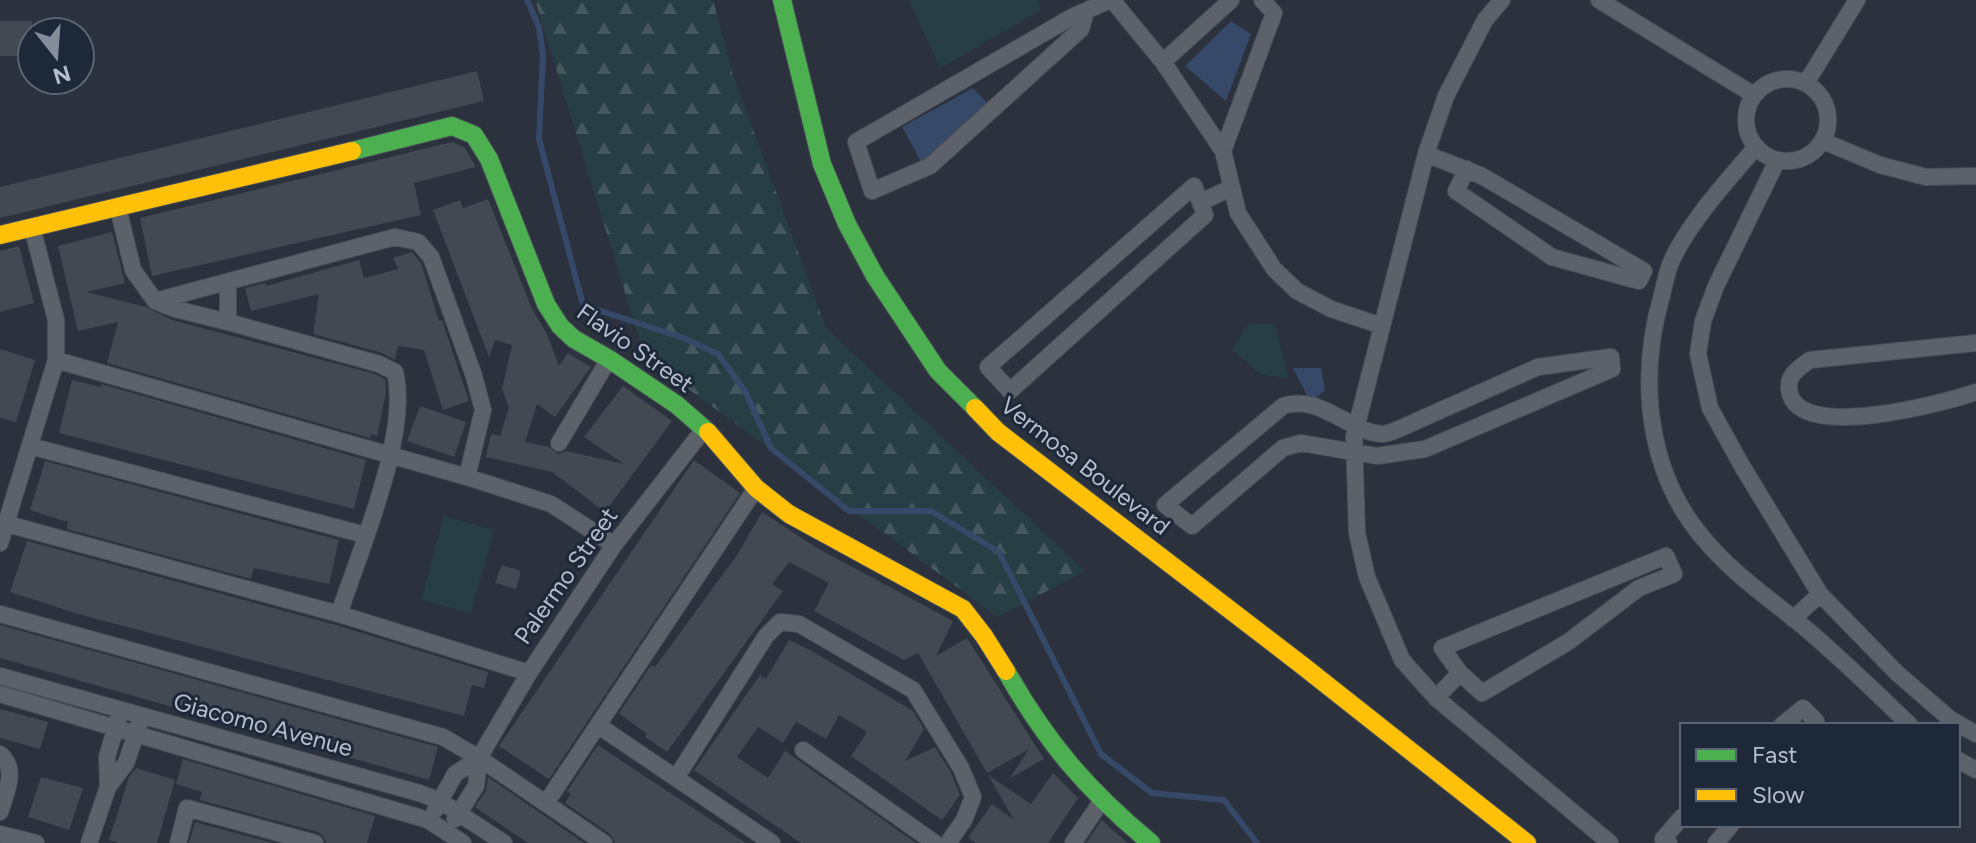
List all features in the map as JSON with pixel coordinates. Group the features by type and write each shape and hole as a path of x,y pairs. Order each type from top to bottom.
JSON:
{"street":[{"name":"Vermosa Boulevard","path":"782,0 822,164 847,224 875,276 938,371 998,432 1527,843"},
{"path":"1086,12 1081,29 930,166 872,191 856,142 1070,18 1111,0 1163,62 1223,151 1238,213 1274,269 1297,291 1331,309 1382,326"},
{"path":"1163,62 1231,0"},
{"path":"1223,151 1274,13 1262,0"},
{"path":"1502,0 1485,20 1446,96 1426,154 1356,425 1353,451 1357,533 1367,577 1402,660 1436,698 1610,843"},
{"path":"1599,0 1754,95"},
{"path":"1806,83 1857,0"},
{"path":"1792,79 1806,83 1817,92 1829,116 1823,141 1815,151 1791,162 1765,156 1749,136 1746,122 1754,95 1778,80 1792,79"},
{"name":"Flavio Street","path":"0,235 452,126 474,135 489,159 546,304 560,326 574,339 677,405 704,429 756,488 789,514 963,609 977,624 1064,762 1101,802 1151,843"},
{"path":"1823,141 1880,165 1926,177 1976,176"},
{"path":"1756,147 1711,200 1672,260 1656,315 1650,354 1650,422 1665,473 1679,504 1709,545 1760,595 1793,619 1908,723"},
{"path":"1426,154 1467,169 1644,271 1639,281 1552,257 1456,191 1467,169"},
{"path":"1777,161 1716,286 1703,321 1698,354 1710,408 1820,594 1948,722"},
{"path":"1194,186 1201,202 1205,215 1010,391 988,367 1194,186"},
{"path":"1201,202 1231,188"},
{"path":"118,208 133,270 155,301 379,364 395,372 399,390 392,455 339,614"},
{"path":"0,543 56,360 56,320 32,227"},
{"path":"155,301 395,237 418,242 431,257 474,376 483,410 467,477"},
{"path":"228,283 228,322"},
{"path":"1976,343 1810,360 1796,369 1788,380 1790,397 1803,411 1823,416 1846,417 1904,410 1976,392"},
{"path":"1611,357 1612,369 1425,449 1377,456 1291,444 1192,526 1165,505 1283,406 1292,403 1307,403 1383,434 1538,367 1611,357"},
{"path":"559,443 609,359"},
{"path":"56,360 392,455 551,504 614,545"},
{"name":"Palermo Street","path":"479,758 529,673 614,545 704,429"},
{"path":"1377,456 1383,434"},
{"path":"30,446 365,535"},
{"path":"546,803 756,488"},
{"path":"7,524 339,614 529,673"},
{"path":"1666,556 1674,574 1639,588 1568,642 1482,693 1460,673 1442,648 1666,556"},
{"path":"1793,619 1820,594"},
{"path":"0,614 443,737 604,843"},
{"path":"676,778 766,636 780,622 799,624 913,690 961,768 973,797 964,820 948,843"},
{"path":"1436,698 1460,673"},
{"name":"Giacomo Avenue","path":"0,676 440,801 504,843"},
{"name":"Giacomo Avenue","path":"0,694 428,820 463,843"},
{"path":"1784,723 1803,708 1816,721 1814,723"},
{"path":"108,787 107,757 120,710"},
{"path":"89,843 108,787 126,763 142,716"},
{"path":"599,726 772,843"},
{"path":"803,750 935,843"},
{"path":"0,754 5,758 10,778 0,812"},
{"path":"428,820 455,774 479,758"},
{"path":"447,832 476,786 479,758"},
{"path":"1073,843 1101,802"},
{"path":"178,843 187,808 315,843"},
{"path":"1669,843 1663,839 1680,819"},
{"path":"1716,843 1729,827"},
{"path":"0,834 36,843"}],"green space":[{"path":"535,0 713,0 732,72 826,328 1085,571 998,617 645,357"},
{"path":"909,0 1037,0 1041,10 946,65 939,66"},
{"path":"1274,323 1289,379 1260,374 1232,350 1248,324"},
{"path":"444,516 494,530 471,613 421,600"}],"water":[{"path":"1231,21 1251,34 1226,101 1185,66"},
{"path":"973,88 991,107 925,169 902,127"},
{"path":"1293,368 1321,368 1325,390 1311,403"}],"building":[{"path":"0,21 16,21 16,56 0,56"},
{"path":"477,71 484,101 0,218 0,187"},
{"path":"452,142 464,147 476,167 414,183 421,215 152,276 140,218"},
{"path":"488,199 532,309 547,334 559,366 568,353 591,367 555,417 537,404 525,442 549,447 558,454 566,451 624,464 584,437 623,386 672,421 605,512 552,472 486,457 491,434 500,436 509,408 502,389 512,345 495,340 489,357 433,210 460,200 463,208"},
{"path":"112,232 125,283 87,292 146,307 172,320 375,374 385,379 386,392 377,436 371,434 370,438 107,363 118,322 78,331 58,246"},
{"path":"19,246 34,303 0,312 0,251"},
{"path":"412,252 421,263 469,401 443,410 424,350 398,346 395,360 382,353 313,334 319,294 251,311 245,288 265,283 266,286 359,260 364,278 398,269 393,258"},
{"path":"0,349 35,360 16,422 0,418"},
{"path":"72,380 101,387 101,384 366,460 354,509 59,433"},
{"path":"420,406 466,422 454,457 407,441"},
{"path":"694,460 740,493 549,779 499,746"},
{"path":"45,461 339,540 329,584 254,568 251,579 67,529 68,522 30,510"},
{"path":"762,512 817,548 953,621 936,656 967,638 1044,759 1010,778 1029,749 987,773 918,653 904,660 814,611 829,583 789,562 772,584 783,591 667,752 645,737 647,734 619,713 651,665 655,667 737,555"},
{"path":"27,541 336,625 488,672 484,688 472,685 464,716 78,614 10,592"},
{"path":"502,565 521,571 516,589 495,583"},
{"path":"0,625 438,747 429,780 0,658"},
{"path":"789,640 913,711 924,729 905,761 935,747 960,795 942,820 851,756 867,732 839,715 826,739 796,722 783,743 758,727 737,757 768,778 785,751 916,843 801,843 694,770 760,675 766,679"},
{"path":"0,709 48,722 40,749 0,738"},
{"path":"598,745 746,843 615,843 610,834 565,803 571,794 567,791"},
{"path":"183,759 375,816 367,843 326,843 318,832 200,800 202,792 176,784"},
{"path":"136,768 175,780 157,843 109,840 129,777"},
{"path":"1053,773 1078,798 1048,843 976,843 968,838 992,804 1014,820 988,775 1031,804"},
{"path":"41,777 83,788 69,830 28,817"},
{"path":"488,777 584,843 528,843 475,807 486,791"},
{"path":"1102,820 1109,827 1128,843 1086,843"},
{"path":"195,822 273,843 189,843"}],"waterway":[{"path":"527,0 539,27 543,55 539,139 583,305 683,338 718,354 745,391 771,448 849,511 931,511 999,552 1101,754 1152,793 1224,800 1257,843"}],"traffic: fast":[{"path":"782,0 822,164 847,224 875,276 938,371 975,408"},
{"path":"352,151 452,126 474,135 489,159 546,304 560,326 574,339 677,405 708,432"},
{"path":"1006,671 1037,721 1070,764 1107,804 1151,843"}],"traffic: slow":[{"path":"0,235 352,151"},
{"path":"975,408 998,432 1527,843"},
{"path":"708,432 756,488 789,514 963,609 1006,671"}]}
